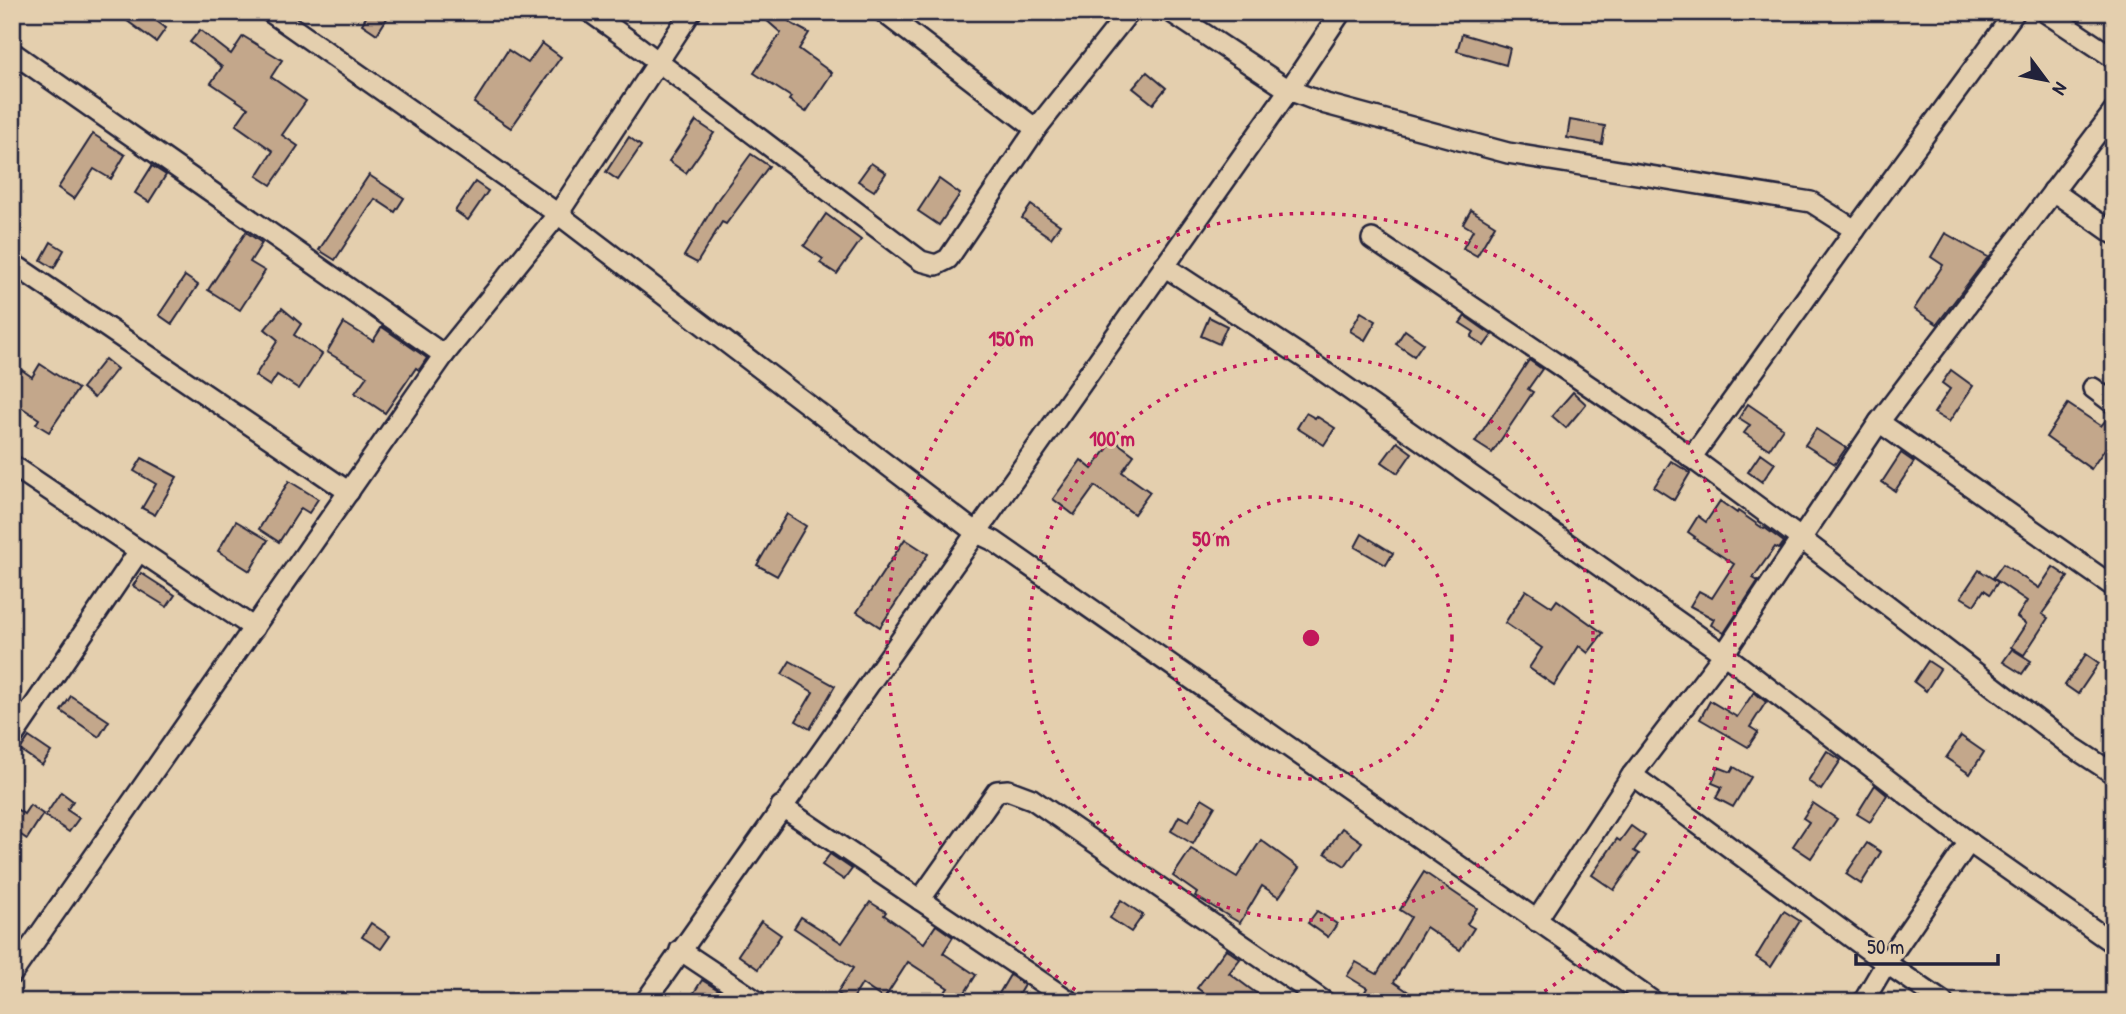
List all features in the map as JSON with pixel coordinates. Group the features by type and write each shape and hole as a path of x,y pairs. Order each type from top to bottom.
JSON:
{"street":[{"path":"270,12 558,214 975,532 1005,549 1654,1002"},
{"path":"590,12 921,261 936,265 948,259 1036,129 1129,12"},
{"path":"12,974 444,355 558,214 691,12"},
{"path":"883,12 1036,129"},
{"path":"1171,12 1289,90 1326,104 1508,153 1811,202 1855,230"},
{"path":"645,1002 1289,90 1341,12"},
{"path":"1691,458 2015,12"},
{"path":"2045,12 2114,58"},
{"path":"12,52 444,355"},
{"path":"1536,920 1632,775 1724,654 1880,422 2114,111"},
{"path":"2053,191 2114,234"},
{"path":"1372,239 1647,425 1800,538 2071,746 2114,774"},
{"path":"12,262 349,492"},
{"path":"1164,266 1309,361 1724,654 1969,842 2114,944"},
{"path":"2093,388 2114,404"},
{"path":"1880,422 2114,587"},
{"path":"12,465 254,628"},
{"path":"12,738 139,551"},
{"path":"1632,775 1886,963 1943,1002"},
{"path":"920,900 997,791 1008,790 1032,799 1325,1002"},
{"path":"781,806 1071,1002"},
{"path":"1863,1002 1886,963 1969,842"},
{"path":"680,950 758,1002"}],"building":[{"path":"115,12 144,12 166,28 156,42"},
{"path":"369,12 391,12 377,34 362,24"},
{"path":"757,12 779,12 792,24 809,33 799,49 832,73 806,112 789,100 791,97 754,73 781,33"},
{"path":"200,30 231,54 243,36 282,60 271,77 306,101 282,135 298,146 271,185 257,176 273,151 236,125 248,108 211,83 222,67 190,42"},
{"path":"1462,34 1510,48 1506,65 1457,51"},
{"path":"542,43 561,57 511,128 474,103 508,50 528,63"},
{"path":"1147,72 1166,88 1153,104 1133,88"},
{"path":"1570,120 1605,126 1602,144 1567,138"},
{"path":"696,121 714,133 686,173 669,161"},
{"path":"93,134 125,155 111,179 94,169 74,199 58,188"},
{"path":"629,137 641,146 618,180 606,172"},
{"path":"751,154 769,166 726,224 722,222 697,263 684,256 718,199"},
{"path":"871,163 886,173 874,191 858,181"},
{"path":"152,166 166,175 149,202 135,193"},
{"path":"369,175 404,198 395,212 375,199 335,260 319,250"},
{"path":"939,179 960,194 939,225 918,211"},
{"path":"475,182 488,191 468,220 455,211"},
{"path":"1031,205 1060,225 1051,238 1022,218"},
{"path":"1471,210 1495,225 1477,256 1463,248 1473,230 1463,224"},
{"path":"826,214 861,240 837,274 820,263 823,259 804,246"},
{"path":"246,232 262,243 250,262 265,271 240,310 208,290"},
{"path":"1945,233 1988,257 1937,324 1914,309 1943,265 1931,257"},
{"path":"51,242 64,250 54,268 41,260"},
{"path":"185,276 198,285 172,324 159,315"},
{"path":"282,308 301,324 294,335 322,354 299,389 277,375 270,386 255,376 278,340 265,329"},
{"path":"1361,312 1376,321 1365,340 1350,331"},
{"path":"1465,316 1492,335 1484,346 1471,337 1474,332 1460,323"},
{"path":"1209,317 1227,326 1219,344 1201,336"},
{"path":"344,323 373,341 382,327 427,358 419,370 416,368 385,413 355,393 367,376 327,352"},
{"path":"1405,330 1423,343 1414,356 1396,344"},
{"path":"105,359 117,369 94,398 82,388"},
{"path":"1529,360 1542,369 1528,389 1533,392 1492,453 1475,442"},
{"path":"40,364 78,389 49,432 36,424 39,419 12,401 12,383 22,370 32,377"},
{"path":"1951,370 1973,386 1949,422 1934,413 1950,389 1942,383"},
{"path":"1573,392 1586,404 1566,428 1552,416"},
{"path":"1748,404 1783,428 1769,449 1744,433 1750,425 1739,418"},
{"path":"2068,404 2101,426 2110,415 2114,416 2114,436 2091,469 2046,437"},
{"path":"1306,413 1335,428 1324,445 1297,428"},
{"path":"1816,429 1846,448 1835,464 1805,445"},
{"path":"1114,440 1134,455 1122,472 1150,492 1134,514 1095,486 1074,515 1053,499 1081,460 1092,469"},
{"path":"1397,442 1412,453 1398,473 1382,462"},
{"path":"1761,453 1775,463 1762,482 1748,472"},
{"path":"1901,453 1914,462 1895,491 1882,482"},
{"path":"142,458 177,477 155,515 142,508 156,484 134,471"},
{"path":"1671,461 1690,473 1674,500 1654,487"},
{"path":"289,481 318,499 309,513 301,508 279,542 259,529"},
{"path":"1720,501 1784,542 1779,549 1775,547 1753,578 1758,581 1724,633 1711,625 1714,619 1690,606 1699,591 1712,598 1734,564 1688,532 1698,516 1706,522"},
{"path":"787,514 806,526 777,576 757,565"},
{"path":"236,521 268,540 250,571 218,551"},
{"path":"1362,534 1393,553 1386,565 1355,547"},
{"path":"905,539 928,554 880,627 857,612"},
{"path":"2003,564 2039,588 2053,567 2068,577 2042,614 2048,618 2024,655 2011,647 2026,624 2017,617 2027,601 1993,578"},
{"path":"1979,570 1998,582 1990,594 1984,590 1974,605 1961,597"},
{"path":"141,573 175,595 167,607 133,586"},
{"path":"1526,590 1552,607 1557,600 1603,633 1588,653 1579,646 1554,685 1529,668 1542,648 1505,623"},
{"path":"2012,649 2031,661 2022,674 2003,662"},
{"path":"2086,654 2099,663 2078,694 2065,685"},
{"path":"790,661 835,686 810,729 796,721 813,692 782,674"},
{"path":"1928,661 1940,669 1926,691 1914,682"},
{"path":"1754,692 1766,702 1750,727 1758,732 1748,747 1700,719 1710,701 1737,717"},
{"path":"71,696 109,721 99,737 61,711"},
{"path":"1961,736 1984,752 1970,774 1946,758"},
{"path":"29,737 51,752 42,765 20,750"},
{"path":"1827,751 1841,760 1821,790 1808,781"},
{"path":"1718,767 1731,772 1734,767 1751,777 1733,807 1716,798 1722,787 1712,783"},
{"path":"1875,785 1887,795 1870,822 1857,814"},
{"path":"61,792 73,801 67,810 79,818 69,832 45,816"},
{"path":"1202,798 1215,806 1193,844 1171,831 1179,816 1189,821"},
{"path":"1813,803 1837,819 1811,858 1793,846 1809,822 1803,818"},
{"path":"30,805 43,814 27,839 12,829 12,806 24,814"},
{"path":"1631,826 1645,836 1634,851 1639,854 1614,890 1592,875 1617,839 1620,841"},
{"path":"1342,828 1362,842 1345,866 1325,853"},
{"path":"1261,840 1299,868 1279,897 1262,886 1240,923 1195,896 1197,893 1173,876 1191,849 1237,877"},
{"path":"1867,843 1881,852 1861,884 1846,874"},
{"path":"830,854 852,869 844,880 822,865"},
{"path":"1424,872 1477,908 1467,924 1474,928 1460,950 1426,927 1394,982 1423,1002 1359,1002 1367,988 1347,976 1356,962 1377,974 1411,917 1400,910"},
{"path":"1121,900 1143,915 1131,932 1110,918"},
{"path":"870,902 924,943 936,925 953,937 943,953 976,975 959,1002 951,1002 942,996 948,988 908,962 884,999 862,984 851,1002 837,993 853,968 794,928 801,917 842,943"},
{"path":"1317,911 1337,924 1328,937 1308,923"},
{"path":"1784,911 1800,921 1771,967 1756,957"},
{"path":"761,921 781,935 758,969 738,955"},
{"path":"371,923 390,936 381,949 362,937"},
{"path":"1226,949 1240,959 1229,973 1268,1002 1216,1002 1197,988"},
{"path":"1010,975 1024,985 1014,1002 994,1002"},
{"path":"702,980 725,994 720,1002 688,1002"}]}
